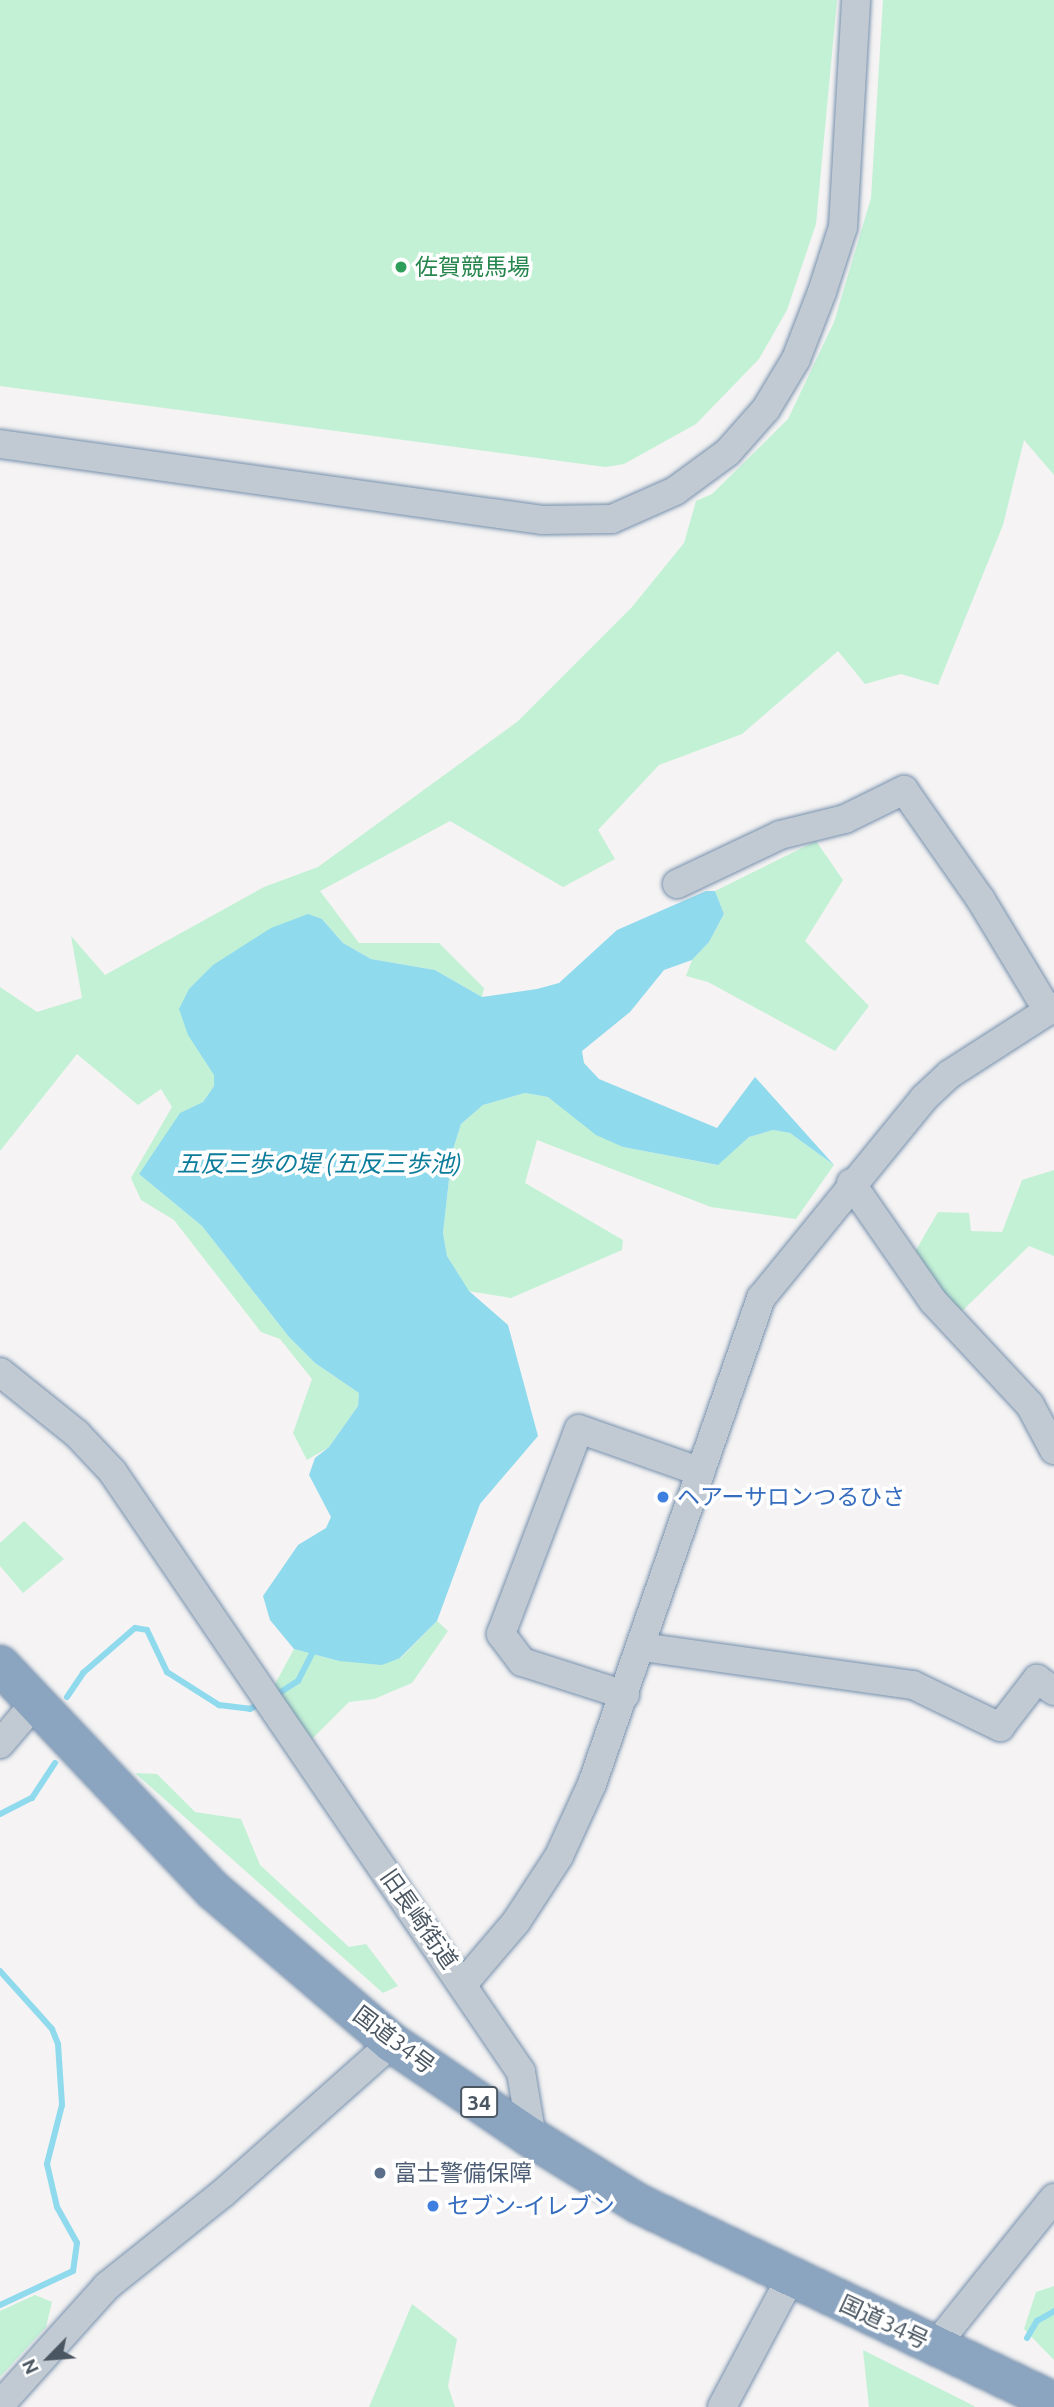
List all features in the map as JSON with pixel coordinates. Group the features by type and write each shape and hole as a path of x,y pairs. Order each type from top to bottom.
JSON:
{"highway":[{"name":"国道34号","path":"0,1665 34,1704 214,1891 392,2043 532,2138 639,2204 1054,2402"}],"street":[{"path":"0,444 541,520 612,519 675,491 728,452 766,409 796,359 822,292 843,227 856,0"},
{"path":"464,1983 516,1922 559,1856 592,1784 642,1647 761,1298 851,1183 950,1074 1051,1009 981,900 904,790 845,819 780,835 677,884"},
{"path":"851,1183 933,1301 1030,1405 1054,1450"},
{"name":"旧長崎街道","path":"0,1372 77,1434 112,1471 256,1686 464,1983 521,2072 532,2138"},
{"path":"625,1695 522,1662 501,1634 579,1429 701,1472"},
{"path":"642,1647 913,1685 1000,1727 1037,1679 1054,1692"},
{"path":"0,1744 34,1704"},
{"path":"0,2405 107,2286 222,2194 392,2043"},
{"path":"935,2346 1054,2198"},
{"path":"723,2407 791,2277"}],"green space":[{"name":"佐賀競馬場","path":"0,0 837,0 816,224 787,310 759,359 696,424 624,464 605,467 0,386"},
{"path":"883,0 1054,0 1054,475 1024,440 1003,525 938,685 901,674 865,684 838,651 742,734 659,765 598,830 615,859 563,887 450,821 320,891 359,943 439,943 484,988 482,997 435,970 371,959 343,943 322,919 214,1075 214,1086 203,1102 180,1114 139,1174 202,1226 289,1337 315,1363 359,1393 358,1406 329,1447 307,1460 293,1433 312,1379 280,1339 261,1332 174,1220 141,1200 131,1178 172,1107 161,1089 138,1105 77,1054 0,1151 0,987 37,1012 82,998 71,936 105,975 264,887 318,867 517,722 632,607 684,543 696,501 712,494 788,419 834,322 871,198"},
{"path":"816,841 843,880 805,941 869,1006 835,1051 708,982 686,976 692,960 709,942 724,914 715,891"},
{"path":"525,1093 548,1097 623,1147 717,1165 749,1137 773,1130 790,1133 834,1165 796,1219 711,1207 537,1140 525,1183 623,1240 622,1250 511,1298 468,1291 447,1256 443,1233 452,1153 461,1124 483,1105"},
{"path":"1054,1170 1054,1256 1029,1246 959,1314 912,1257 938,1212 969,1213 971,1231 1002,1232 1022,1180"},
{"path":"24,1521 64,1559 23,1593 0,1566 0,1543"},
{"path":"437,1621 448,1631 412,1683 374,1699 349,1702 312,1739 285,1706 275,1684 294,1649 339,1661 401,1658"},
{"path":"135,1773 157,1774 195,1812 241,1819 260,1865 349,1947 366,1944 398,1986 383,1993"},
{"path":"1054,2286 1054,2360 1024,2329 1036,2292"},
{"path":"35,2295 52,2302 46,2327 0,2377 0,2311"},
{"path":"412,2304 457,2339 448,2386 455,2407 369,2407"},
{"path":"863,2350 976,2407 869,2407"}],"water":[{"name":"五反三歩の堤 (五反三歩池)","path":"706,891 715,891 724,914 709,942 692,960 664,970 630,1012 582,1051 584,1063 599,1079 717,1128 755,1077 834,1165 790,1133 773,1130 749,1137 718,1165 623,1147 596,1135 548,1097 525,1093 483,1105 461,1124 452,1153 443,1233 447,1256 469,1291 508,1325 538,1436 480,1504 437,1621 400,1658 382,1665 339,1661 294,1649 270,1620 263,1596 298,1545 326,1528 331,1517 309,1475 315,1458 329,1447 358,1406 359,1393 315,1363 289,1337 202,1226 139,1174 180,1113 203,1102 214,1086 214,1075 188,1035 179,1009 189,989 213,965 271,928 308,914 322,919 343,943 371,959 435,970 482,997 537,989 559,983 617,930"}],"waterway":[{"path":"67,1697 83,1673 135,1628 147,1630 167,1672 219,1705 250,1709 260,1704"},
{"path":"273,1697 298,1681 314,1649"},
{"path":"0,1814 32,1798 55,1763"},
{"path":"0,1971 52,2029 58,2044 62,2105 47,2164 57,2207 77,2243 73,2271 0,2305"},
{"path":"1027,2338 1037,2321 1054,2311"}],"place":[{"name":"佐賀競馬場","path":"401,267"},
{"name":"ヘアーサロンつるひさ","path":"663,1497"},
{"name":"富士警備保障","path":"380,2173"},
{"name":"セブン-イレブン","path":"433,2206"}]}
